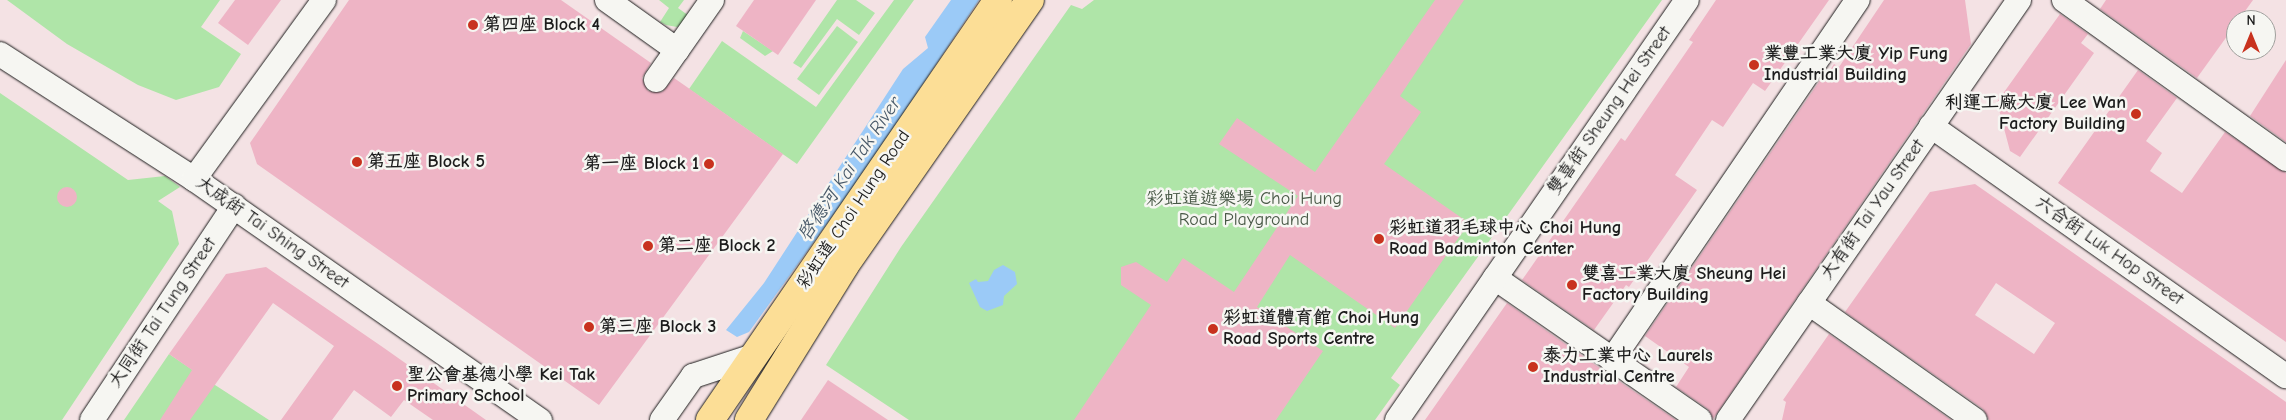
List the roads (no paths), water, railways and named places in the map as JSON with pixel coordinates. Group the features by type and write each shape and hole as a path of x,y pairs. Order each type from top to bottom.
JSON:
{"main road":[{"name":"彩虹道 Choi Hung Road","path":"710,420 998,0"},
{"name":"彩虹道 Choi Hung Road","path":"748,420 845,264 1030,0"}],"street":[{"path":"194,178 324,0"},
{"path":"656,80 712,0"},
{"name":"雙喜街 Sheung Hei Street","path":"1397,420 1686,0"},
{"path":"1612,360 1858,0"},
{"path":"2064,0 2286,159"},
{"name":"大有街 Tai Yau Street","path":"1728,420 1931,126 2014,2"},
{"path":"622,4 677,50"},
{"name":"大成街 Tai Shing Street","path":"0,54 194,178 540,420"},
{"name":"六合街 Luk Hop Street","path":"1931,126 2286,376"},
{"name":"大同街 Tai Tung Street","path":"92,420 234,206"},
{"path":"1495,278 1700,420"},
{"path":"1809,303 1975,420"},
{"path":"662,420 692,376 754,356"}],"water":[{"name":"啓德河 Kai Tak River","path":"951,0 979,0 865,171 749,332 737,337 726,330 764,283 903,69 928,48 925,37"},
{"path":"1003,265 1015,272 1017,284 1004,296 1003,305 987,311 980,307 969,283 976,279 978,282 988,281 994,270"}],"place":[{"name":"第四座 Block 4","path":"473,25"},
{"name":"業豐工業大廈 Yip Fung Industrial Building","path":"1754,65"},
{"name":"利運工廠大廈 Lee Wan Factory Building","path":"2136,114"},
{"name":"第五座 Block 5","path":"357,162"},
{"name":"第一座 Block 1","path":"709,164"},
{"name":"彩虹道羽毛球中心 Choi Hung Road Badminton Center","path":"1379,239"},
{"name":"第二座 Block 2","path":"648,246"},
{"name":"雙喜工業大廈 Sheung Hei Factory Building","path":"1572,285"},
{"name":"第三座 Block 3","path":"589,327"},
{"name":"彩虹道體育館 Choi Hung Road Sports Centre","path":"1213,329"},
{"name":"泰力工業中心 Laurels Industrial Centre","path":"1533,367"},
{"name":"聖公會基德小學 Kei Tak Primary School","path":"397,386"}],"park label":[{"name":"彩虹道遊樂場 Choi Hung Road Playground","path":"1244,210"}]}
